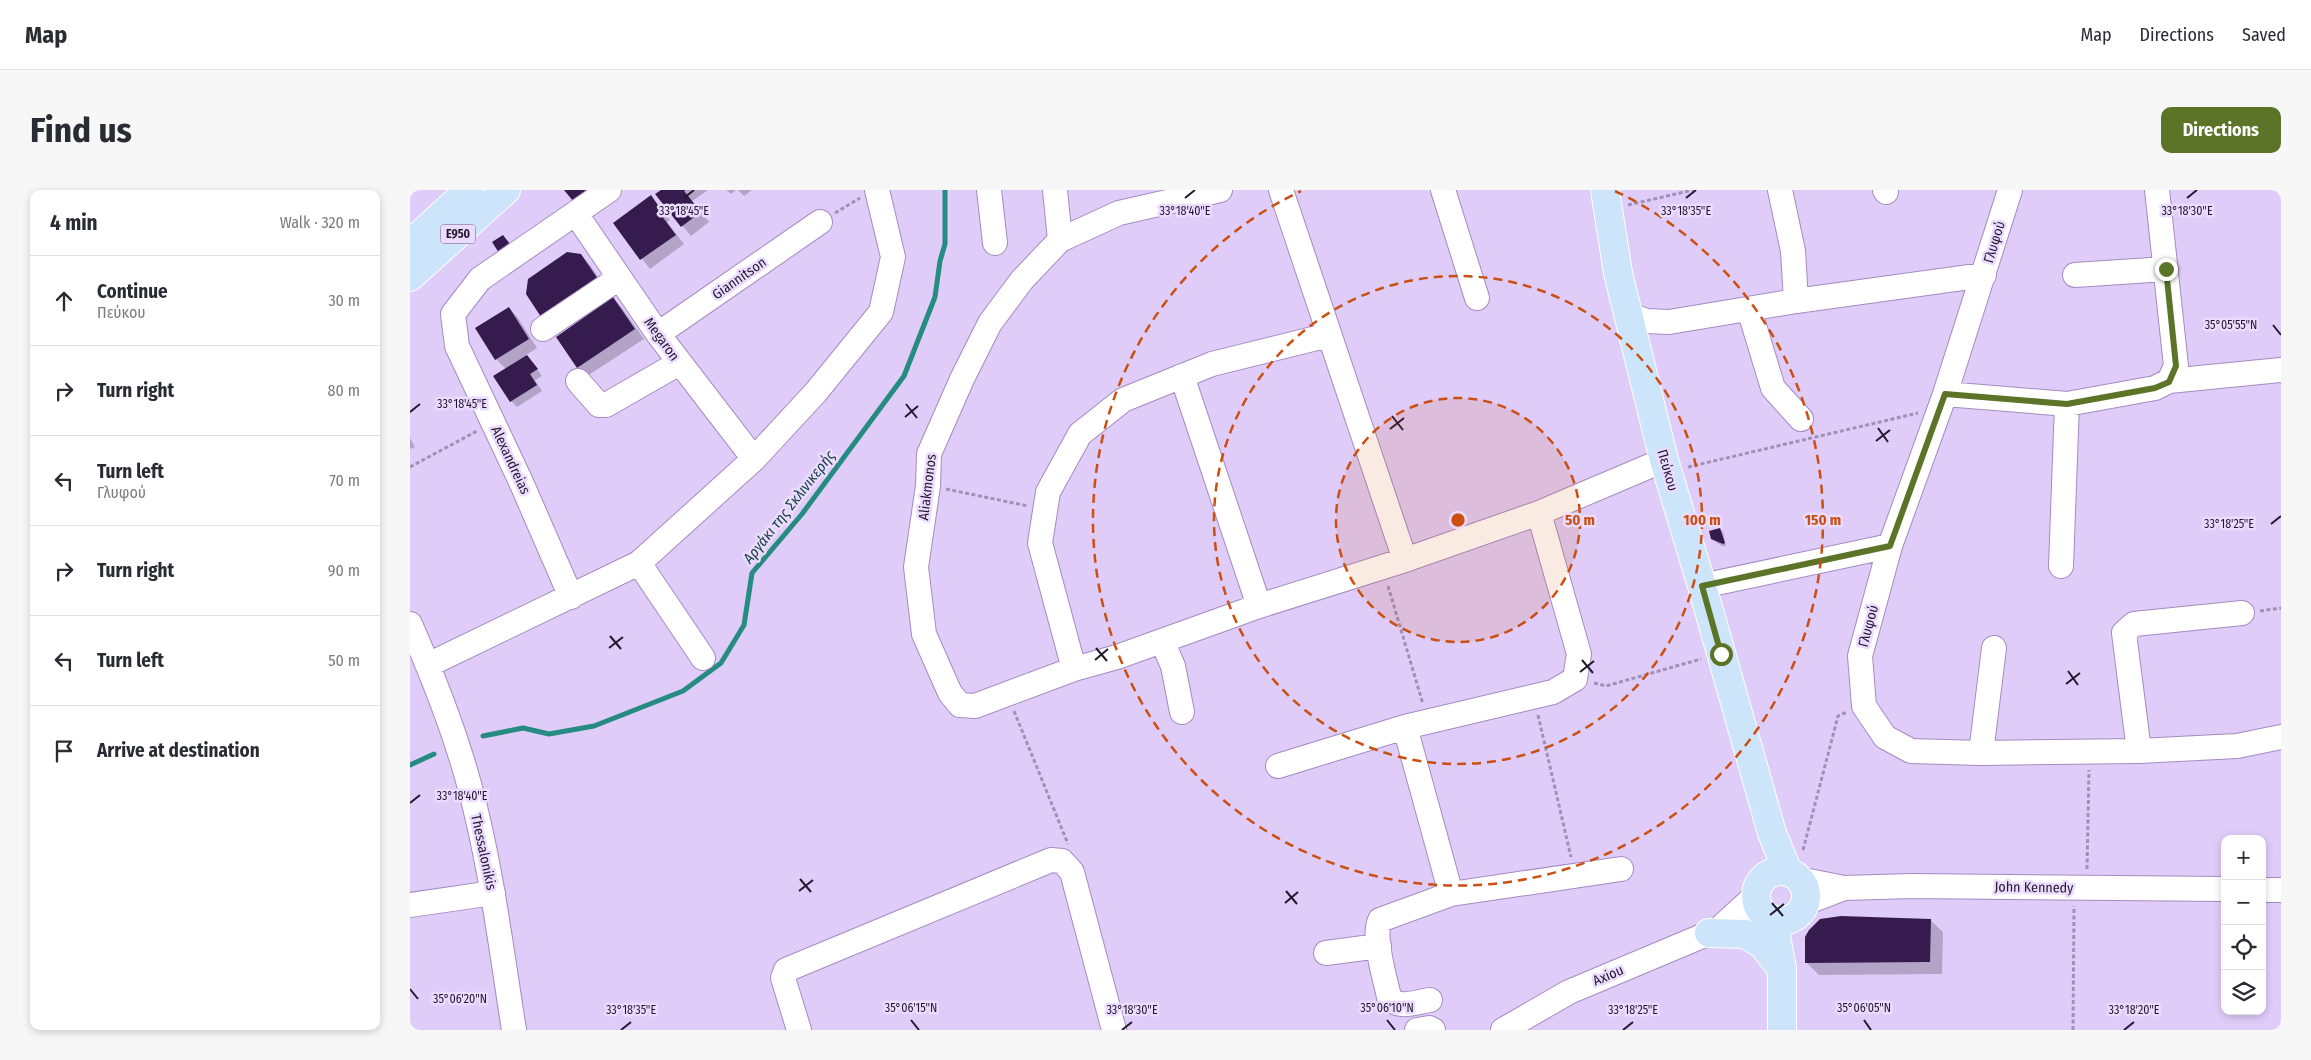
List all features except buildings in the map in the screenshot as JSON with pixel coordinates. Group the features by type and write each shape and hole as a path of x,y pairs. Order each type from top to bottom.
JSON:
{"main road":[{"name":"E950","path":"410,244 469,190"},
{"name":"E950","path":"410,277 506,190"},
{"name":"Πεύκου","path":"1606,200 1618,273 1638,348 1664,460 1772,833 1782,896 1782,1030"},
{"path":"1714,931 1745,934 1763,946 1782,969"}],"street":[{"name":"Alexandreias","path":"571,597 457,346 453,314 480,280 609,190"},
{"path":"989,190 994,243"},
{"path":"1055,190 1060,240"},
{"name":"Aliakmonos","path":"1220,190 1119,213 1060,240 1022,280 990,323 962,379 929,454 928,486 916,567 924,634 950,693 960,705 975,706 1074,669 1117,657 1259,606 1405,560 1538,513 1664,460"},
{"path":"1281,190 1328,335 1405,560"},
{"path":"1443,190 1477,298"},
{"path":"1780,190 1793,251 1796,301"},
{"name":"Γλυφού","path":"2010,190 1945,394 1890,546 1860,656 1864,706 1885,737 1911,751 1981,753 2139,751 2237,746 2281,737"},
{"path":"2157,190 2176,366 2169,382"},
{"path":"428,665 638,563 754,459 816,392 881,312 893,256 871,192"},
{"name":"Megaron","path":"576,214 679,363 754,459"},
{"name":"Giannitson","path":"658,334 820,222"},
{"path":"2075,275 2166,269"},
{"path":"1628,314 1646,321 1669,322 1796,301 1984,275"},
{"path":"543,329 619,278"},
{"path":"1749,309 1774,388 1801,419"},
{"path":"1638,348 1669,322"},
{"path":"1074,669 1040,543 1048,492 1080,434 1122,400 1212,364 1328,335"},
{"path":"578,381 599,405 606,405 679,363"},
{"path":"1945,394 2067,404 2155,388 2169,382 2281,370"},
{"path":"1182,376 1259,606"},
{"path":"2061,566 2067,404"},
{"path":"1278,766 1416,724 1553,692 1575,679 1579,654 1538,513"},
{"path":"1702,586 1890,546"},
{"path":"638,563 703,658"},
{"path":"2139,751 2124,633 2134,624 2242,613"},
{"name":"Thessalonikis","path":"410,624 450,722 469,785 493,893 514,1030"},
{"path":"1162,640 1173,666 1182,712"},
{"path":"1981,753 1994,648"},
{"path":"1416,724 1451,894"},
{"path":"799,1030 783,978 786,970 1051,860 1062,861 1072,872 1114,1030"},
{"path":"1430,1000 1399,1005 1389,997 1379,946 1377,926 1380,920 1451,894 1621,868"},
{"name":"John Kennedy","path":"1782,896 1844,888 1912,886 2221,889"},
{"path":"2266,890 2281,890"},
{"path":"410,905 493,893"},
{"name":"Axiou","path":"1502,1030 1569,992 1714,931 1782,896"},
{"path":"1326,953 1379,946"},
{"path":"1417,1030 1429,1028 1433,1030"}],"path":[{"path":"1606,200 1693,190"},
{"path":"820,222 871,192"},
{"path":"410,467 493,422"},
{"path":"928,486 1045,510"},
{"path":"1382,567 1416,724"},
{"path":"1575,679 1606,686 1721,654"},
{"path":"1007,694 1069,845 1069,852 1062,861"},
{"path":"1534,697 1576,876"},
{"path":"1782,896 1838,716 1864,706"},
{"path":"2073,1030 2080,887 2090,752"}],"waterway":[{"name":"Αργάκι της Σκλινικερής","path":"483,736 523,728 549,734 594,726 683,691 721,663 744,625 752,573 802,514 904,376 935,297 940,261 945,244 945,190"},
{"name":"Αργάκι της Σκλινικερής","path":"410,765 434,754"}],"route":[{"path":"1721,654 1702,586 1890,546 1945,394 2067,404 2155,388 2169,382 2176,366 2166,269"}]}
